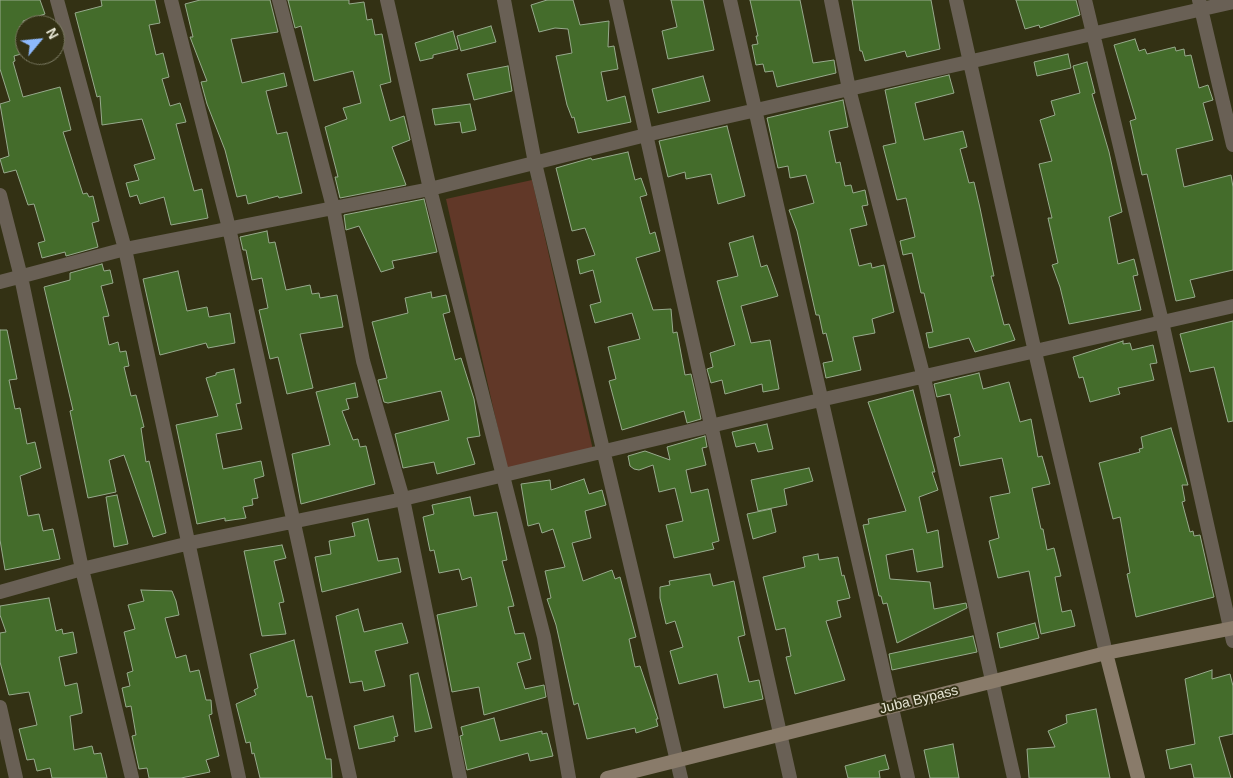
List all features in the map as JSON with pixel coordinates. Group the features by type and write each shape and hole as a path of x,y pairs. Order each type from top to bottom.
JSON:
{"main road":[{"name":"Juba Bypass","path":"607,778 1106,653 1232,632"},
{"path":"1106,653 1138,778"}],"street":[{"path":"57,0 125,249 190,543 239,778"},
{"path":"171,0 229,228 350,778"},
{"path":"279,0 333,207 362,361 403,499 460,778"},
{"path":"387,0 430,189 544,636 569,778"},
{"path":"504,0 535,163 681,778"},
{"path":"616,0 790,778"},
{"path":"730,0 757,111 820,400 894,706 908,778"},
{"path":"831,0 849,89 924,378 1014,778"},
{"path":"956,0 968,62 1106,653"},
{"path":"1086,0 1092,32 1162,322 1232,632"},
{"path":"0,282 125,249 430,189 646,135 968,62 1200,5 1233,2"},
{"path":"1200,5 1233,145"},
{"path":"0,195 21,277 82,569 132,778"},
{"path":"0,592 82,569 190,543 403,499 820,400 924,378 1233,306"},
{"path":"0,707 16,778"}],"shaded area":[{"path":"532,180 593,450 507,469 446,199"}],"building":[{"path":"0,0 40,0 45,14 15,15 15,61 13,62 23,97 60,87 71,130 63,132 83,194 87,193 89,197 93,196 99,221 92,223 98,247 66,256 65,252 42,258 38,243 45,241 34,204 28,205 16,170 4,173 0,159 9,156 0,104 10,101 0,69"},
{"path":"101,0 155,0 160,23 149,25 156,55 163,53 169,77 162,79 170,106 180,103 186,122 176,124 194,191 202,189 208,218 171,225 164,197 140,204 137,195 130,197 126,183 139,180 134,165 155,159 142,119 102,125 100,96 97,97 75,13 102,6"},
{"path":"200,0 270,0 278,32 231,39 242,83 284,73 287,86 266,91 277,134 287,132 302,193 279,198 278,196 248,204 246,195 237,197 225,150 207,104 201,82 207,81 190,37 193,37 185,4"},
{"path":"288,0 349,0 349,4 364,2 367,20 372,19 375,35 382,34 391,82 380,85 390,121 404,116 410,140 392,147 406,185 340,198 335,177 338,177 325,127 347,119 343,108 361,103 353,71 314,81 301,26 295,28"},
{"path":"547,0 573,0 580,25 609,21 608,47 614,46 618,69 601,72 607,101 625,96 631,122 578,133 574,117 572,118 567,105 556,56 572,53 568,29 555,28 539,32 531,5"},
{"path":"671,0 703,0 714,50 668,59 662,31 677,27"},
{"path":"750,0 800,0 813,63 834,60 836,73 777,87 773,71 765,72 763,64 756,65 752,45 758,44 756,36 758,36"},
{"path":"852,0 931,0 940,49 907,57 905,51 865,61 862,51 860,51"},
{"path":"1016,0 1076,0 1080,15 1040,28 1039,25 1025,29"},
{"path":"491,26 496,42 461,51 457,36"},
{"path":"453,31 458,49 433,55 433,58 420,61 415,43"},
{"path":"1135,39 1139,51 1145,49 1147,54 1175,47 1176,51 1184,49 1185,56 1191,55 1199,88 1208,85 1213,100 1203,103 1213,140 1176,149 1184,187 1231,175 1233,187 1233,270 1190,280 1195,297 1176,301 1147,174 1142,175 1130,121 1136,119 1114,45"},
{"path":"1068,54 1071,68 1037,76 1034,62"},
{"path":"1087,62 1095,93 1092,94 1109,152 1122,212 1109,217 1118,264 1134,259 1138,275 1133,276 1141,310 1069,324 1060,287 1052,265 1058,263 1048,218 1052,218 1039,164 1052,161 1040,120 1055,115 1051,101 1080,93 1073,66"},
{"path":"508,66 512,91 474,100 467,74"},
{"path":"949,75 954,93 915,103 924,140 963,131 967,147 960,149 969,183 974,182 994,276 991,276 1004,325 1009,324 1015,340 975,352 969,338 929,348 926,333 933,332 924,293 921,293 912,253 903,255 900,241 915,237 906,198 897,200 883,146 896,143 885,90"},
{"path":"703,76 710,101 658,113 652,89"},
{"path":"843,100 848,127 829,131 836,163 840,162 845,186 851,185 853,193 865,190 868,205 862,206 867,225 850,229 859,266 871,263 872,268 884,265 894,312 872,319 875,333 853,337 861,370 826,378 823,363 833,361 826,333 823,334 819,315 816,315 797,231 789,210 814,203 806,175 790,178 788,166 778,168 767,118"},
{"path":"470,104 476,130 462,133 460,122 435,125 432,109"},
{"path":"727,126 745,196 718,204 711,174 686,179 685,172 668,177 659,141"},
{"path":"628,152 635,180 641,178 647,195 640,197 650,234 655,232 660,251 636,258 653,310 671,309 673,333 677,332 685,375 691,374 701,419 687,423 684,411 622,430 609,381 616,379 608,347 640,339 632,313 595,323 590,305 601,302 593,270 580,274 577,260 595,255 585,228 572,231 556,168 591,158 592,160"},
{"path":"424,199 437,252 392,261 394,268 381,272 359,226 346,230 344,215"},
{"path":"267,231 269,243 275,242 286,290 310,285 312,294 319,293 320,298 337,295 343,327 300,334 313,388 287,394 278,357 270,359 259,310 268,308 262,278 252,280 246,250 243,250 240,237"},
{"path":"753,236 761,267 767,265 778,296 741,306 751,343 770,340 779,389 763,392 762,384 725,394 722,380 711,383 707,369 713,367 710,353 735,345 717,281 738,276 729,243"},
{"path":"102,264 104,271 110,270 113,283 101,286 109,316 103,317 109,345 118,342 120,352 126,351 129,366 124,367 131,396 136,395 144,427 141,428 146,462 149,461 166,533 153,537 124,455 109,460 116,492 88,498 70,411 73,410 44,287 70,280 70,273"},
{"path":"178,271 187,311 207,307 209,317 230,313 235,343 208,348 206,343 160,355 143,279"},
{"path":"431,292 432,298 446,295 450,312 443,314 455,360 461,358 474,399 480,436 467,438 475,464 437,474 434,462 403,468 395,434 449,420 441,391 388,403 384,402 378,380 387,378 372,322 408,313 405,298"},
{"path":"1233,321 1233,421 1228,422 1214,367 1190,372 1180,334"},
{"path":"0,330 7,330 17,379 9,380 15,409 20,408 27,444 35,442 41,468 20,476 28,516 39,514 43,531 53,529 60,559 5,570 0,540"},
{"path":"1123,341 1123,344 1130,343 1132,350 1153,345 1157,363 1150,364 1154,380 1118,388 1120,394 1090,402 1083,377 1079,378 1073,357"},
{"path":"234,369 241,403 236,404 242,429 216,434 223,469 261,461 264,476 254,479 258,498 252,499 253,505 243,507 246,518 225,521 225,518 197,524 176,425 218,416 206,378 216,375 216,373"},
{"path":"979,373 983,389 1009,382 1020,422 1031,419 1038,457 1042,456 1050,484 1032,488 1047,550 1054,548 1061,576 1055,577 1062,612 1071,610 1075,626 1041,634 1029,571 998,578 989,541 999,538 990,497 1010,493 1002,458 960,466 954,438 960,436 950,394 937,397 934,384"},
{"path":"355,383 358,397 346,399 349,409 342,411 353,440 358,439 360,447 366,446 375,484 301,504 292,454 330,445 316,392"},
{"path":"913,390 938,490 919,497 927,533 938,530 943,567 917,572 913,549 886,555 890,579 930,582 934,609 966,603 967,608 897,643 887,603 883,604 881,596 879,596 863,525 869,524 868,519 906,511 868,402"},
{"path":"767,424 773,449 758,452 755,443 736,447 732,432"},
{"path":"1171,428 1188,485 1182,485 1185,501 1182,502 1190,532 1193,531 1194,536 1200,535 1214,597 1136,617 1127,574 1130,573 1120,517 1113,519 1099,463 1140,452 1139,449 1143,448 1141,437"},
{"path":"705,436 707,447 702,448 706,465 686,470 691,493 708,489 719,541 712,543 714,549 674,558 666,525 683,521 675,488 659,492 653,465 639,470 634,469 630,466 628,456 645,451 670,460 667,447"},
{"path":"809,468 813,481 784,489 787,505 758,511 751,480"},
{"path":"584,479 589,494 602,490 606,505 585,511 591,538 572,543 583,581 612,570 615,579 620,577 636,637 629,639 635,667 640,666 658,719 656,719 658,726 636,733 635,728 587,739 578,703 574,705 556,625 547,599 551,598 545,571 565,567 553,529 542,533 539,523 528,526 521,484 550,480 551,490"},
{"path":"117,495 128,544 114,547 106,497"},
{"path":"470,497 474,516 497,512 507,560 502,561 514,606 508,607 515,634 524,633 531,659 517,663 525,689 544,685 546,697 484,715 479,687 452,692 437,615 477,606 471,577 462,580 459,569 439,573 434,550 430,551 423,517 434,514 432,505"},
{"path":"771,509 776,532 753,539 747,514"},
{"path":"368,519 378,561 398,558 401,572 322,592 315,557 331,554 329,541 355,536 352,523"},
{"path":"282,545 286,558 274,561 284,602 279,603 286,634 262,636 244,551"},
{"path":"818,554 819,560 838,557 850,598 837,601 841,617 826,621 845,680 795,694 786,657 791,656 785,628 776,630 763,577 805,567 803,557"},
{"path":"710,574 713,586 734,581 745,635 738,637 749,682 759,680 763,699 724,708 717,674 679,684 670,651 683,647 675,621 666,624 660,598 660,587 670,585 669,581"},
{"path":"141,590 172,591 176,601 179,615 165,618 176,658 186,655 190,672 199,670 206,700 211,700 212,714 209,715 219,756 206,760 210,772 181,778 149,778 147,768 139,769 132,736 136,735 131,706 126,707 122,688 130,686 127,673 133,671 124,632 135,629 128,605 144,601"},
{"path":"49,598 56,631 62,629 63,634 73,632 77,653 59,657 65,686 77,683 82,711 82,713 70,716 74,750 92,746 94,754 101,753 107,778 52,778 50,768 37,771 34,759 27,760 19,729 37,725 29,692 9,695 0,662 0,633 6,632 0,615 0,606"},
{"path":"358,609 364,632 402,623 408,643 375,651 385,686 364,691 362,681 350,683 336,616"},
{"path":"1035,623 1039,638 1000,648 997,633"},
{"path":"973,636 977,652 892,670 889,654"},
{"path":"294,640 307,697 312,696 326,759 331,759 332,778 260,778 250,742 246,743 236,704 256,695 254,690 258,688 250,654"},
{"path":"1212,670 1212,679 1230,674 1233,686 1233,734 1219,737 1231,778 1194,778 1191,764 1170,769 1166,750 1195,744 1185,679"},
{"path":"418,673 432,728 415,732 410,675"},
{"path":"1096,709 1110,778 1029,778 1027,749 1055,747 1048,731 1067,723 1066,715"},
{"path":"393,716 398,736 394,737 395,741 359,749 354,726"},
{"path":"494,718 500,741 542,731 542,734 547,733 553,756 530,761 528,753 467,770 460,736 463,735 461,727"},
{"path":"953,744 959,778 930,778 924,750"},
{"path":"885,755 889,769 879,771 880,778 848,778 845,766"}]}
